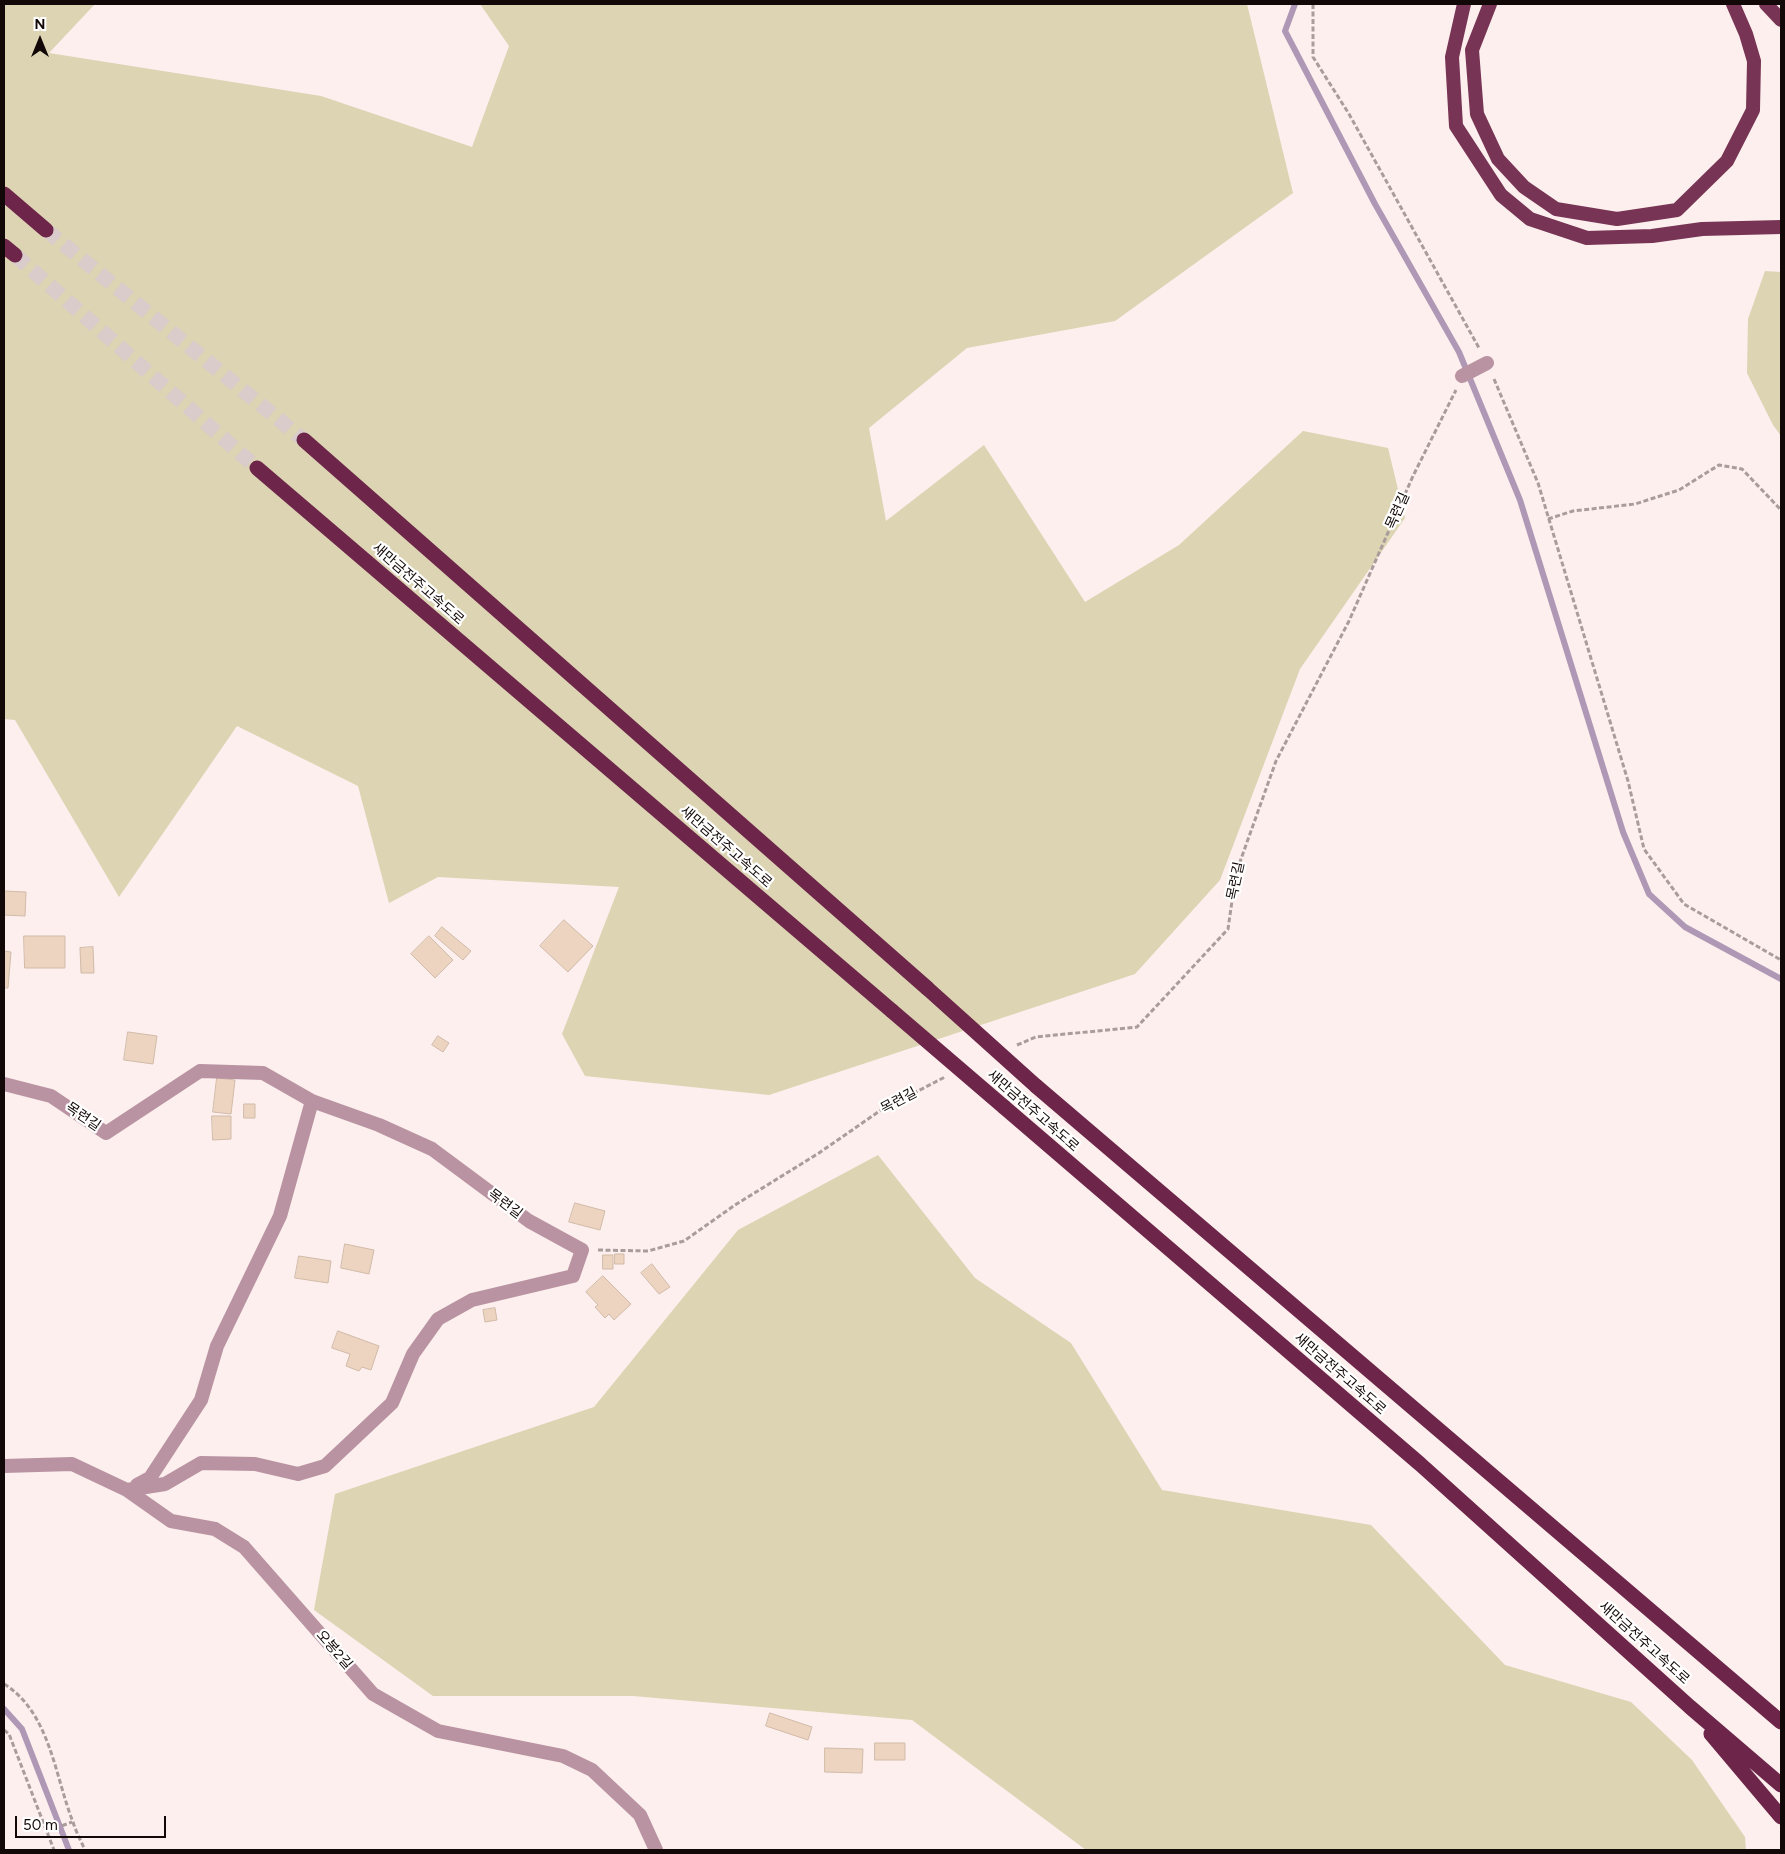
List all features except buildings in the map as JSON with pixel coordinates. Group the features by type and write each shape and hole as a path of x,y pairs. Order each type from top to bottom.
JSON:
{"highway":[{"path":"1464,4 1452,57 1456,126 1501,195 1530,219 1587,238 1652,236 1702,229 1781,227"},
{"path":"1490,4 1472,50 1477,114 1498,159 1524,187 1556,209 1617,219 1677,210 1727,161 1753,110 1754,62 1746,34 1733,4"},
{"path":"1766,4 1781,20"},
{"path":"4,194 46,230"},
{"name":"새만금전주고속도로","path":"304,440 1036,1086 1781,1722"},
{"name":"새만금전주고속도로","path":"258,468 1420,1464 1690,1707 1781,1785"},
{"path":"1690,1707 1781,1817"}],"street":[{"path":"1462,376 1482,365"},
{"name":"목련길","path":"4,1084 51,1096 106,1133 200,1071 263,1073 312,1101 379,1125 432,1149 529,1221 582,1250"},
{"path":"127,1490 150,1478 201,1400 217,1346 280,1216 312,1101"},
{"path":"127,1490 164,1484 201,1463 255,1464 298,1474 325,1466 392,1403 413,1354 438,1319 472,1300 573,1276 582,1250"},
{"name":"오봉2길","path":"4,1466 72,1464 127,1490 171,1520 215,1529 244,1547 372,1694 438,1731 563,1756 592,1770 640,1815 656,1850"}],"path":[{"path":"1313,4 1313,57 1349,114 1482,365 1538,483 1628,781 1644,849 1684,904 1781,960"},
{"name":"목련길","path":"1009,1049 1036,1037 1137,1028 1228,928 1236,873 1276,762 1349,621 1413,476 1462,376"},
{"path":"1548,519 1573,511 1635,504 1679,490 1719,465 1742,469 1781,510"},
{"name":"목련길","path":"582,1250 648,1251 684,1241 881,1110 947,1076"},
{"path":"4,1684 31,1710 46,1739 72,1822 86,1850"},
{"path":"4,1730 9,1734 54,1850"},
{"path":"48,1832 72,1822"}],"shaded area":[{"path":"4,4 95,4 49,53 321,96 472,147 509,46 480,4 1247,4 1293,193 1115,321 967,348 869,428 886,521 984,445 1085,602 1179,545 1303,431 1388,448 1405,518 1300,669 1220,880 1135,974 769,1095 585,1076 562,1034 619,887 438,877 389,903 358,786 237,726 119,897 15,720 4,719"},
{"path":"1765,271 1781,272 1781,436 1773,425 1747,373 1748,319"},
{"path":"878,1155 975,1278 1071,1343 1162,1490 1371,1525 1505,1665 1631,1702 1692,1760 1745,1837 1746,1850 1086,1850 912,1720 633,1696 433,1696 314,1610 335,1494 594,1407 738,1230"}],"waterway":[{"path":"1295,4 1285,31 1375,204 1459,352 1520,500 1623,832 1649,894 1685,927 1781,979"},
{"path":"4,1709 22,1729 69,1850"}],"tunnel":[{"path":"46,230 304,440"},
{"path":"15,255 257,468"}]}
